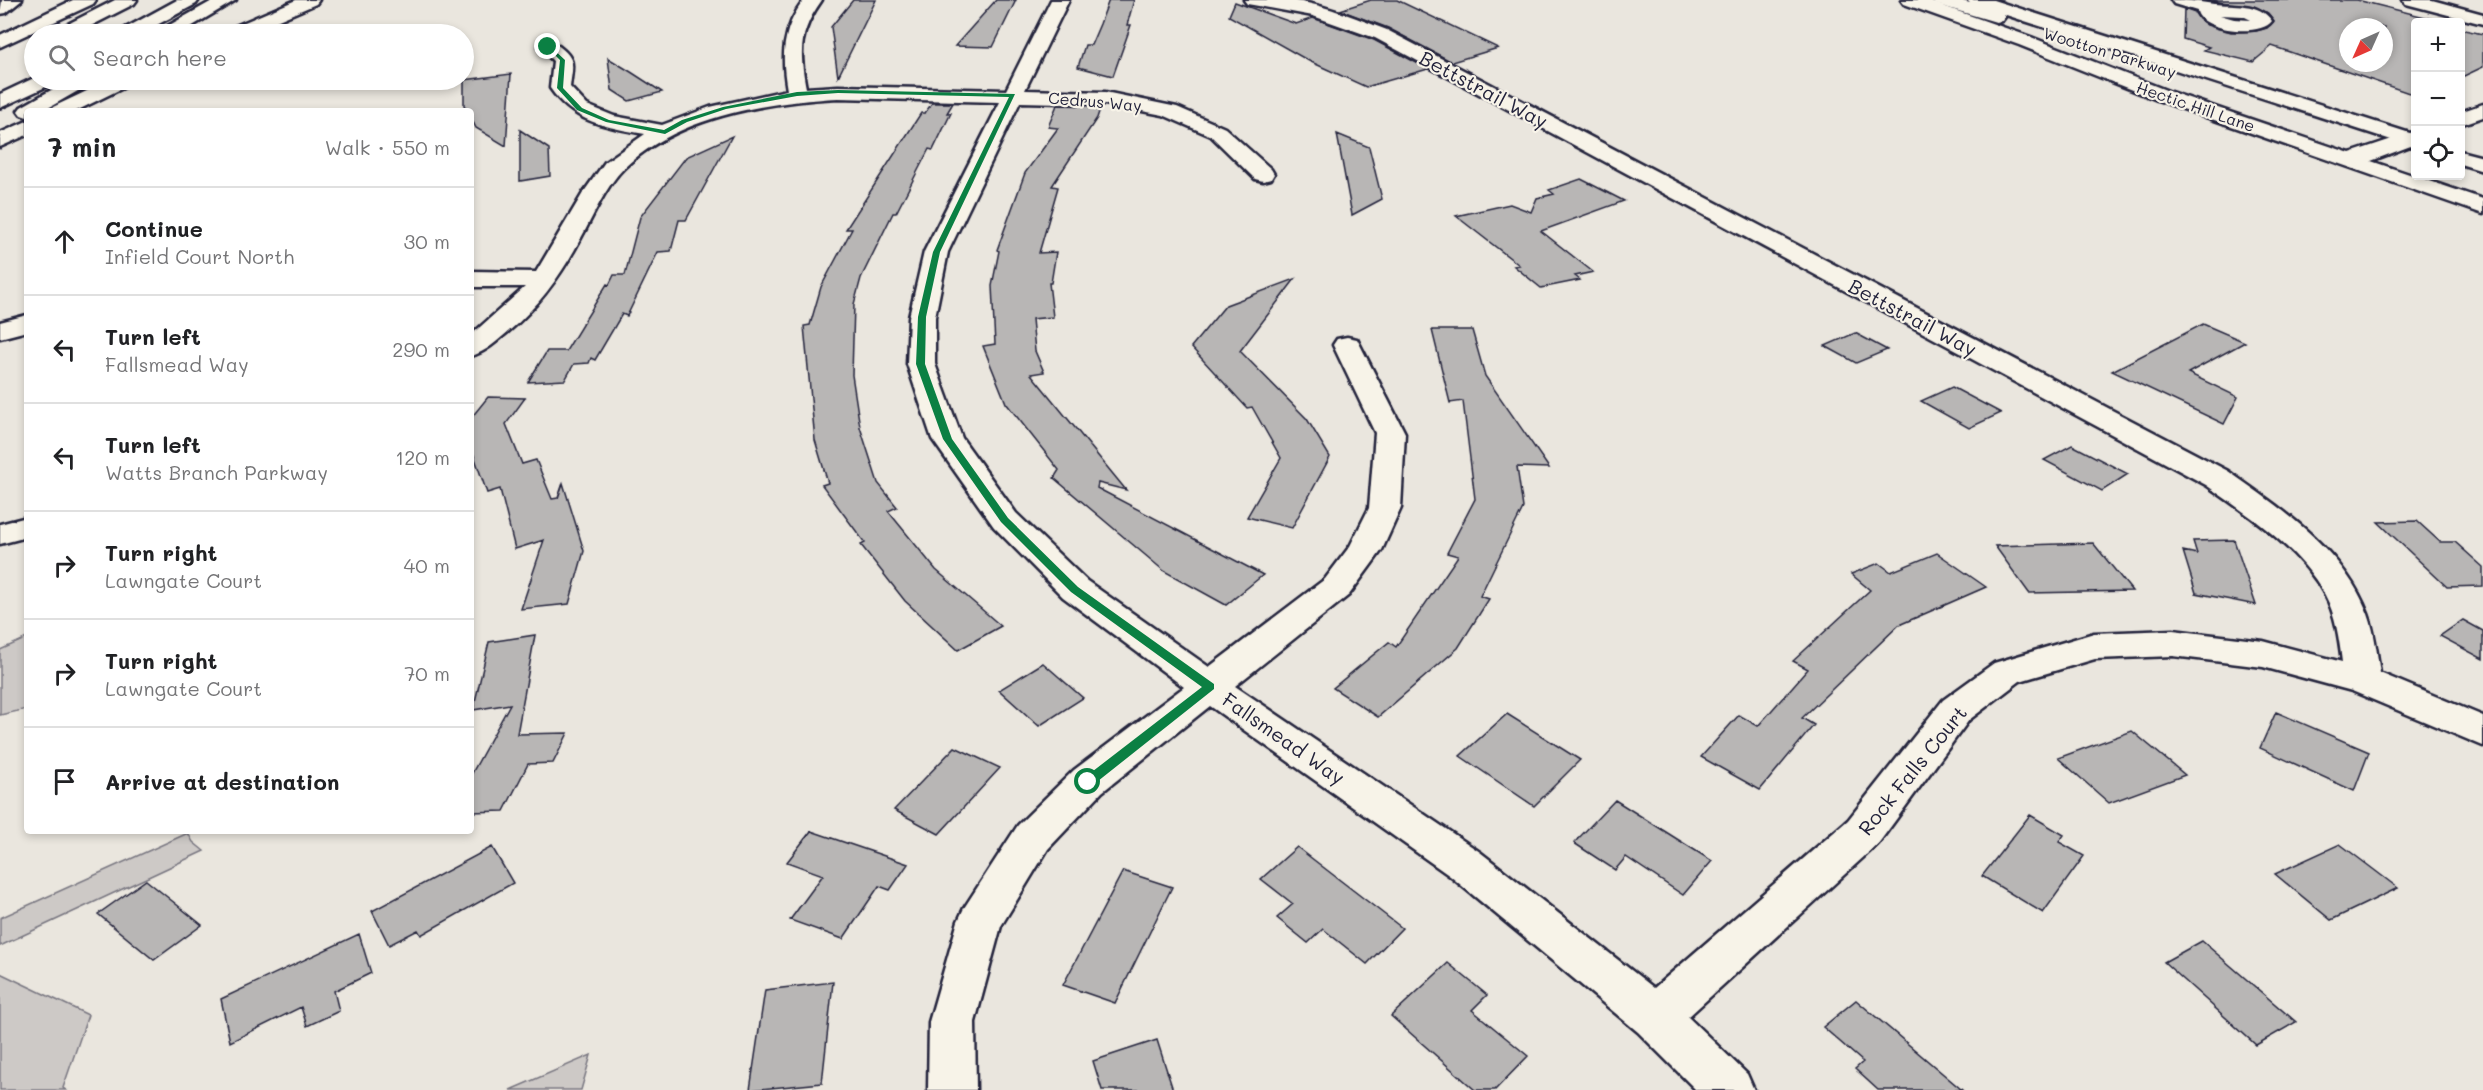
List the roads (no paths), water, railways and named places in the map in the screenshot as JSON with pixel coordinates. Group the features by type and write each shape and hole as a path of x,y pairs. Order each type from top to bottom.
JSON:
{"main road":[{"path":"0,9 14,0"},
{"path":"37,24 87,0"},
{"path":"81,24 128,0"},
{"path":"146,24 190,0"},
{"path":"183,24 227,0"},
{"path":"255,24 310,0"},
{"path":"797,94 790,59 792,35 803,12 813,0"},
{"name":"Fallsmead Way","path":"1060,0 936,252 922,317 921,364 947,439 1005,520 1075,589 1210,687 1466,864 1655,1017 1730,1090"},
{"name":"Bettstrail Way","path":"1253,0 1296,5 1341,17 1380,34 2217,478 2281,524 2335,582 2351,615 2363,681"},
{"name":"Hectic Hill Lane","path":"1910,0 2025,41 2164,96 2483,207"},
{"name":"Wootton Parkway","path":"1941,0 2156,67 2280,99"},
{"name":"Wootton Parkway","path":"1976,0 2411,139"},
{"path":"1993,0 2052,24"},
{"path":"2180,0 2211,9"},
{"path":"2412,0 2483,19"},
{"path":"2445,9 2467,0"},
{"path":"0,42 24,30"},
{"path":"548,47 563,60 560,88 579,109 608,121 665,132"},
{"path":"0,102 25,90"},
{"path":"33,108 66,90"},
{"path":"66,108 103,90"},
{"name":"Cedrus Way","path":"474,346 511,317 543,280 614,166 634,150 685,121 725,108 797,94 838,92 1105,98 1170,111 1218,132 1263,174"},
{"path":"2465,117 2483,110"},
{"path":"0,126 24,113"},
{"path":"0,141 24,129"},
{"path":"2352,160 2411,141"},
{"path":"2465,159 2483,164"},
{"path":"474,279 543,280"},
{"path":"0,330 24,324"},
{"path":"952,1090 952,1022 980,921 1033,837 1088,782 1336,587 1365,550 1385,508 1390,433 1347,345"},
{"path":"0,534 24,528"},
{"name":"Rock Falls Court","path":"1655,1017 1863,832 1956,710 2007,672 2094,646 2173,643 2263,654 2363,681"},
{"path":"2363,681 2483,732"}]}
